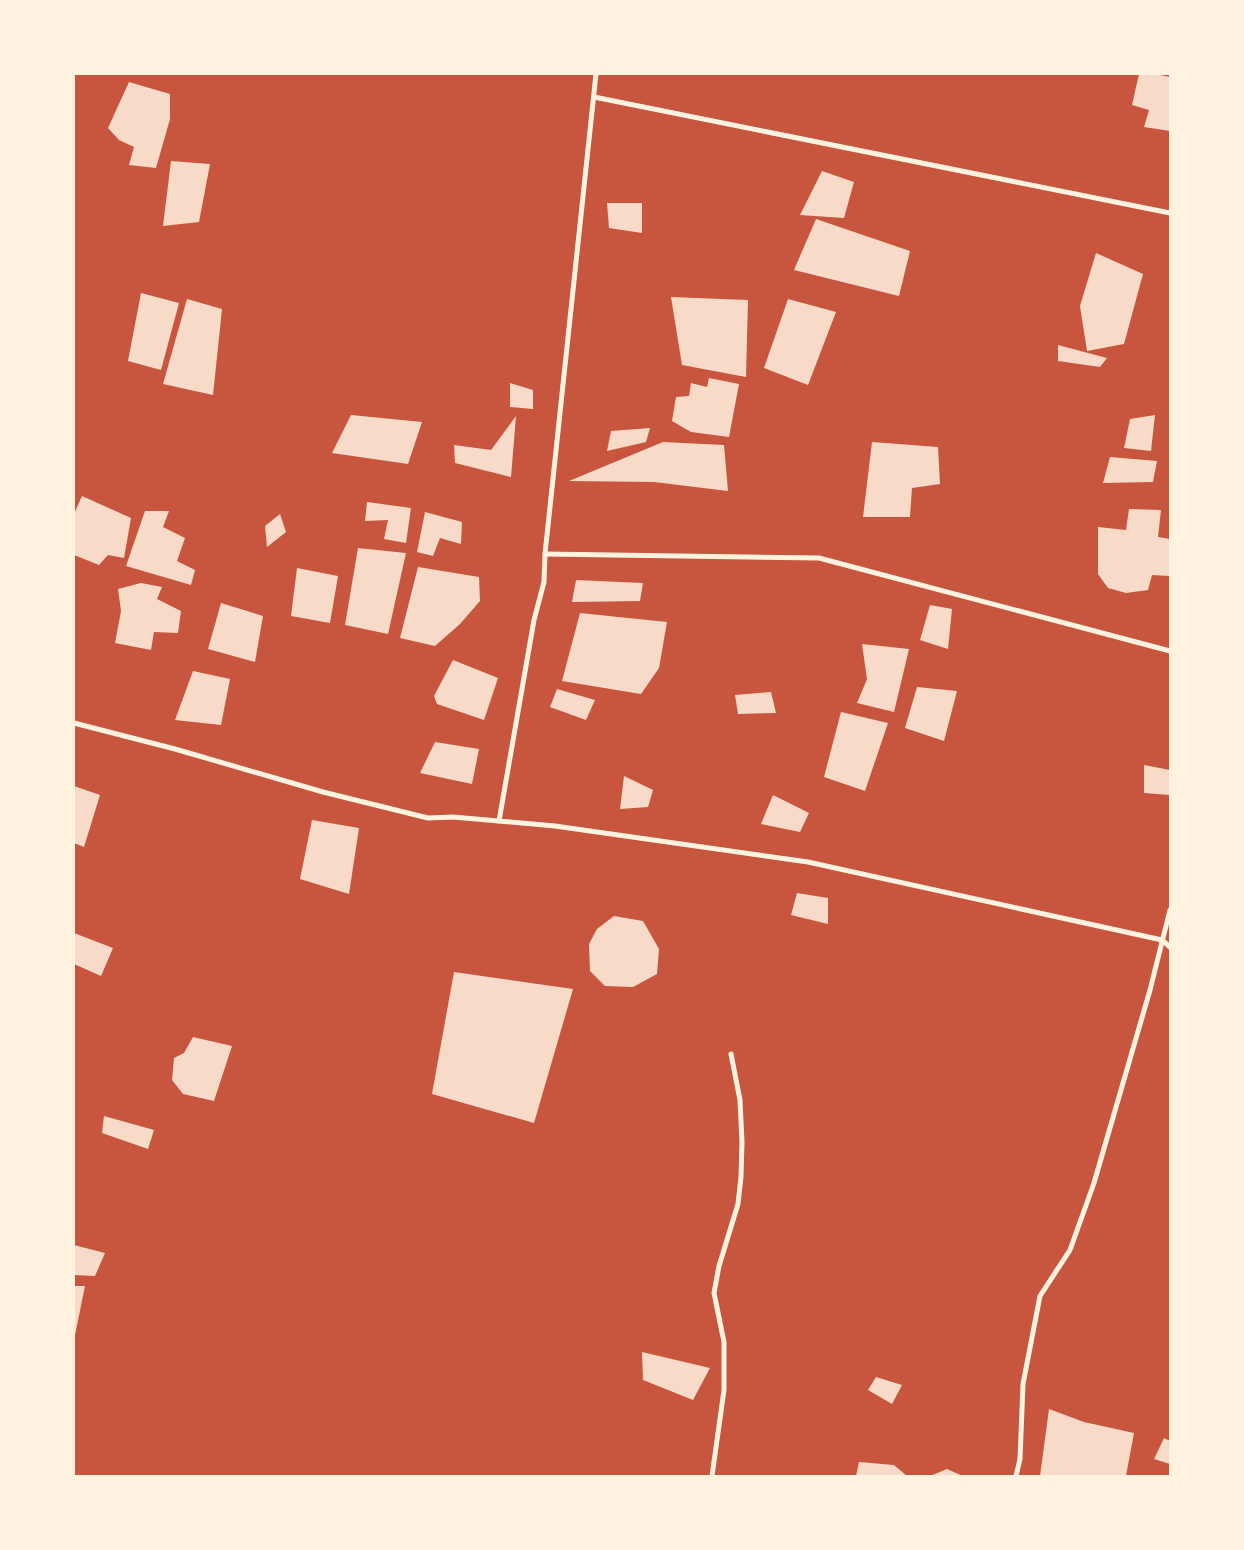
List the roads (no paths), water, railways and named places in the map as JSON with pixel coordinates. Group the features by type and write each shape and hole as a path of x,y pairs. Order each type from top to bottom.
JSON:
{"street":[{"path":"499,822 534,620 544,582 544,554 596,74"},
{"path":"594,97 1170,214"},
{"path":"544,554 819,558 1170,651"},
{"path":"74,723 323,792 428,818 453,817 555,826 808,862 1162,940 1170,946"},
{"path":"1016,1476 1020,1459 1023,1384 1040,1296 1070,1250 1094,1184 1150,990 1170,910"},
{"path":"712,1476 724,1390 724,1342 714,1292 738,1204 741,1177 740,1100 732,1054"}]}
